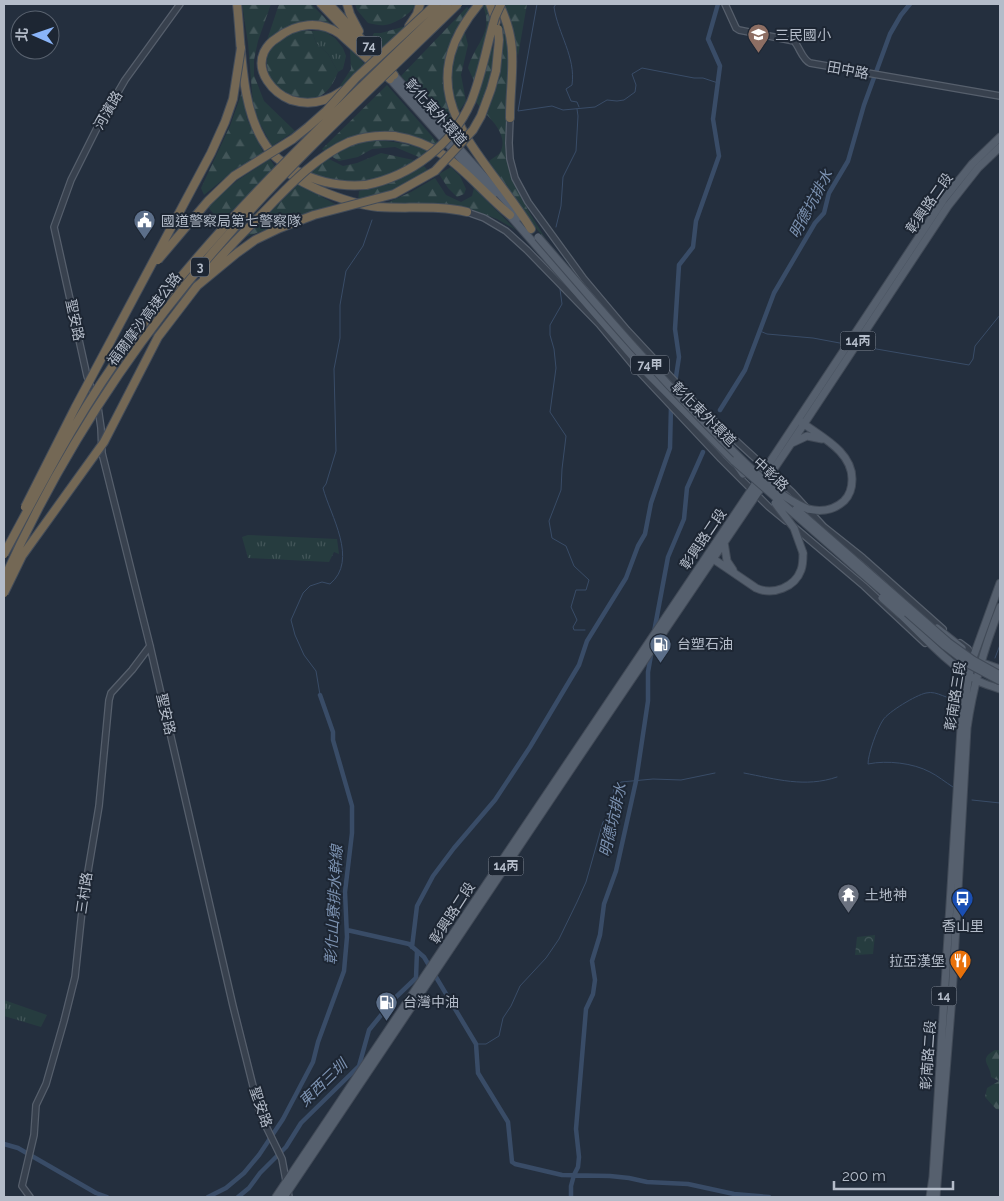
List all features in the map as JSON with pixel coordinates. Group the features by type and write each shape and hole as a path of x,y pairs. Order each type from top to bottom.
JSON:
{"highway":[{"path":"237,4 247,96 252,115 268,149 287,172 297,179 349,201 376,206 445,208 466,212"},
{"name":"74","path":"321,4 340,19"},
{"name":"74","path":"329,4 392,77"},
{"path":"347,4 355,24 387,63 392,77"},
{"path":"396,41 412,22 420,4"},
{"path":"392,77 333,29 322,26 301,25 292,28 274,40 263,54 265,75 274,90 294,101 316,103 326,101 356,78 396,41 436,4"},
{"name":"福爾摩沙高速公路","path":"4,555 85,408 128,344 169,290 241,208 315,132 447,4"},
{"name":"福爾摩沙高速公路","path":"4,579 23,536 72,444 120,370 161,314 221,242 248,213 320,138 458,4"},
{"path":"479,4 461,26 450,54 447,82 452,106 464,133 491,175 517,207 530,229"},
{"path":"197,286 255,240 314,215 394,194 435,171 473,130 492,89 499,40 498,29 490,4"},
{"path":"268,149 286,165 316,180 336,185 366,185 393,178 410,170 433,152 464,115 471,100 500,4"},
{"path":"500,4 513,43 510,118"},
{"path":"4,555 36,482 199,177 225,122 233,98 241,48"},
{"path":"153,264 164,254 208,201 234,176 300,133 326,111 356,78"},
{"path":"4,593 22,556 104,442 158,337 212,266 316,162 339,147 357,139 375,135 413,139 443,153 510,215"}],"main road":[{"name":"彰化東外環道","path":"392,77 530,240 646,372 734,461 948,642 973,660 1000,675"},
{"name":"彰化東外環道","path":"392,77 692,410 847,558 944,646 970,665 1000,681"},
{"name":"彰興路二段","path":"430,976 768,471 944,199 972,164 1000,138"},
{"name":"彰興路二段","path":"768,471 790,445 800,421 948,206 978,168 1000,148"},
{"path":"770,485 802,506 812,510 826,511 838,505 846,499 850,491 852,473 844,456 800,421"},
{"path":"790,445 807,436 825,440"},
{"path":"710,557 762,591 778,590 790,584 801,570 803,553 794,528 780,508 743,474 734,461"},
{"name":"彰興路二段","path":"710,557 724,542 754,491"},
{"path":"724,542 728,561 734,573"},
{"path":"847,558 872,571 950,639 980,662 1000,669"},
{"path":"847,558 862,579 945,656 976,680 1000,690"},
{"name":"彰南路三段","path":"959,791 961,728 969,675 1000,583"},
{"name":"彰南路三段","path":"959,791 967,728 980,662 1000,607"},
{"name":"彰南路二段","path":"951,950 964,799 959,791"},
{"name":"彰南路二段","path":"936,1197 935,1180 951,950 959,791"},
{"name":"14丙","path":"276,1197 430,976"},
{"name":"14丙","path":"287,1196 430,976"},
{"name":"彰南路二段","path":"930,1197 935,1180"}],"street":[{"name":"河濱路","path":"54,227 71,180 96,130 125,80 180,4"},
{"name":"田中路","path":"725,4 733,25 739,30 794,41 805,60 810,63 1000,96"},
{"name":"中彰路","path":"510,118 510,160 515,178 528,202 584,279 668,375 713,421 792,492 824,527 863,558 876,572 968,649 974,657"},
{"name":"中彰路","path":"466,212 496,225 516,239 599,324 633,365 721,459 769,506 864,586 953,668 969,675"},
{"name":"聖安路","path":"54,227 87,376 98,408 102,428 102,453 150,646 233,1006 257,1102 268,1131 281,1156 287,1196"},
{"path":"847,573 863,558"},
{"path":"864,586 876,572"},
{"name":"三村路","path":"30,1197 22,1186 34,1135 36,1105 46,1084 74,977 83,901 99,806 109,700 111,693 150,646"}],"green space":[{"path":"242,4 271,4 258,41 254,60 254,75 264,101 295,131 272,146 259,122 253,104 248,43"},
{"path":"279,4 311,4 333,26 306,21 291,26 267,40"},
{"path":"355,4 415,4 411,11 403,18 394,23 381,25 368,23 357,10"},
{"path":"487,4 491,20 474,81 468,68 485,31 486,15 483,6"},
{"path":"506,4 527,4 518,56 505,7"},
{"path":"467,7 469,9 452,36 444,70 445,97 453,123 445,127 401,76"},
{"path":"501,16 509,37 507,152 509,165 527,209 547,241 516,202 489,161 499,154 503,143 500,133 487,115 500,75 502,51"},
{"path":"406,26 381,49 372,37 374,33"},
{"path":"301,30 312,31 316,43 328,54 338,72 330,88 325,93 319,97 305,100 277,90 272,83 267,68 268,54 274,45 287,36"},
{"path":"312,31 324,31 335,38 343,48 346,56 343,69 338,72 328,54 316,43"},
{"path":"465,33 468,45 461,75 466,101 458,113 452,92 451,71 454,51"},
{"path":"490,45 495,51 490,79 480,107 474,100"},
{"path":"350,49 366,65 345,87 336,92 351,69"},
{"path":"387,85 437,142 436,144 400,134 378,134 326,152 322,149"},
{"path":"242,92 247,119 264,154 237,168 204,195 201,188 230,126"},
{"path":"373,140 403,143 430,152 421,158 395,147 372,149 358,157 339,161 331,156 351,145"},
{"path":"381,153 418,161 391,176 365,182 352,183 308,174 327,158 343,166 357,163"},
{"path":"270,159 275,167 248,196 220,221 207,206 238,180"},
{"path":"424,166 429,172 395,189 358,201 359,191 397,180"},
{"path":"451,167 460,176 466,189 464,194 457,197 448,188 439,174"},
{"path":"435,178 446,195 461,202 472,196 474,188 516,230 497,219 468,208 382,205 411,192"},
{"path":"298,184 335,204 246,237"},
{"path":"248,535 337,539 339,554 334,552 329,562 248,558 242,537"},
{"path":"875,935 873,954 855,955 857,937"},
{"path":"4,1000 47,1015 41,1027 4,1016"},
{"path":"1000,1050 1000,1110 996,1109 985,1097 987,1088 999,1081 991,1077 986,1062 990,1053"}],"waterway":[{"path":"537,4 518,111 552,106 563,110 595,107 607,100 624,100 635,92 636,85 632,74 642,68 703,78 718,83"},
{"path":"556,4 554,7 556,17 569,55 573,75 572,85 566,89 571,101 577,102 579,107"},
{"path":"675,383 679,357 675,329 679,265 693,247 696,221 719,156 713,119 720,66 708,39 718,4"},
{"name":"明德坑排水","path":"720,410 745,370 774,293 815,223 824,213 829,193 848,161 864,105 890,34 910,4"},
{"path":"556,227 561,206 563,177 576,151 577,109"},
{"path":"320,695 316,671 304,655 291,620 303,593 310,586 322,582 330,584 338,574 342,563 340,537 323,488 326,484 336,451 334,369 340,338 340,305 346,271 363,246 372,220"},
{"path":"560,289 562,304 550,325 556,368 550,412 566,436 561,490 549,521 552,538 566,546 574,566 589,580 586,590 576,590 571,607 577,620 573,627 574,630 585,630"},
{"path":"859,346 969,365 973,359 975,346 1000,315"},
{"path":"760,331 767,334 813,338 845,344"},
{"path":"412,947 417,906 433,876 495,800 530,747 579,665 587,641 626,578 638,546 645,534 651,503 670,448 671,406"},
{"name":"明德坑排水","path":"654,632 668,557 684,519 687,488 703,452"},
{"path":"995,658 1000,645"},
{"name":"明德坑排水","path":"571,1197 571,1186 578,1167 579,1157 576,1129 586,1009 593,994 595,980 592,961 600,935 604,904 616,871 636,781 648,701 648,672 651,655"},
{"path":"953,787 916,766 891,762 868,764 868,760 883,720 896,708 930,692 960,699"},
{"name":"彰化山寮排水幹線","path":"208,1197 226,1188 244,1173 259,1155 283,1119 313,1062 318,1042 344,971 347,937 345,892 352,833 352,806 333,740 333,732 320,695"},
{"path":"476,1044 486,1044 499,1036 503,1018 520,986 546,958 559,939 586,882 603,822 610,811 614,788 621,782 653,779 681,780 715,773"},
{"path":"744,773 779,780 802,782 813,782 837,777"},
{"path":"972,800 1000,803"},
{"path":"347,930 409,944 424,957 476,1044 478,1073 508,1122 512,1162 515,1164 562,1175 610,1176 647,1182 688,1184 734,1194 769,1197"},
{"name":"東西三圳","path":"238,1197 249,1188 260,1173 286,1147 301,1123 359,1066 369,1030 395,998 416,978 417,951"},
{"name":"彰化山寮排水幹線","path":"4,1144 18,1148 96,1193 107,1197"}],"place":[{"name":"三民國小","path":"759,54"},
{"name":"國道警察局第七警察隊","path":"145,240"},
{"name":"台塑石油","path":"661,663"},
{"name":"土地神","path":"849,914"},
{"name":"香山里","path":"963,917"},
{"name":"拉亞漢堡","path":"961,980"},
{"name":"台灣中油","path":"387,1021"}]}
